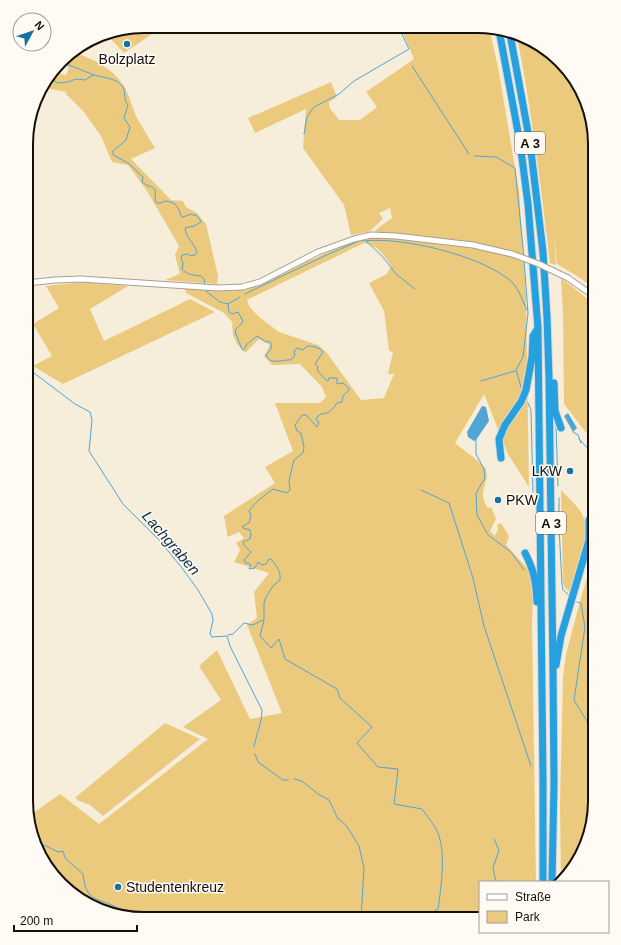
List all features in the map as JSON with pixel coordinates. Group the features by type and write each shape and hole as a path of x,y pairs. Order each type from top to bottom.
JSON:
{"highway":[{"name":"A 3","path":"500,36 520,143 528,204 538,328 542,611 543,881"},
{"name":"A 3","path":"511,38 530,143 541,237 547,317 553,668 554,783 552,881"},
{"path":"501,458 499,439 505,425 521,402 526,390 532,358 533,336 538,328"},
{"path":"549,376 554,383 555,411 561,428"},
{"path":"553,668 557,664 561,636 588,543"},
{"path":"525,553 536,580 537,603 542,611"}],"street":[{"path":"33,282 81,279 234,288 253,285 318,252 367,236 396,236 473,245 512,254 539,264 568,278 588,292"}],"green space":[{"path":"137,33 154,33 124,53 110,38"},
{"path":"403,33 491,34 498,67 519,191 526,296 529,487 508,454 484,394 455,443 485,468 487,477 483,491 484,502 488,508 491,507 496,519 490,531 495,536 498,529 497,525 501,523 509,536 506,545 526,567 529,568 534,584 532,621 536,881 479,881 479,912 144,912 130,911 102,904 76,889 56,869 41,843 34,813 60,794 99,824 208,739 183,727 221,700 199,666 217,650 250,719 282,713 247,625 257,618 254,592 269,573 234,562 240,550 236,543 244,538 239,532 227,537 224,516 275,483 265,467 293,451 275,403 320,403 326,397 322,387 300,364 272,365 264,356 270,345 259,339 245,353 237,344 233,335 232,322 224,313 186,293 185,289 238,290 258,286 308,261 357,240 364,238 364,243 378,228 392,218 390,208 379,213 383,219 370,231 351,235 344,205 303,148 306,109 255,133 248,118 331,82 337,97 329,102 329,107 339,120 360,120 377,107 366,92 414,59","holes":["364,243 374,246 380,251 391,266 387,274 369,283 384,311 389,351 393,352 388,374 394,374 384,398 361,400 327,353 318,345 279,332 259,317 249,306 247,300"]},
{"path":"518,41 545,56 565,76 573,88 582,108 588,137 588,284 557,264 554,237 556,265 550,263 532,121"},
{"path":"79,54 92,59 105,67 121,82 125,88 136,116 155,148 131,159 171,200 183,201 186,207 197,213 206,224 218,276 217,284 165,280 180,274 175,255 179,246 147,191 128,165 112,162 101,136 84,112 65,93 67,92 48,88 58,74 66,75 69,69 67,65"},
{"path":"561,279 588,299 588,435 564,404"},
{"path":"84,282 128,286 90,309 104,341 190,299 215,312 63,384 33,366 52,356 33,324 59,308 46,286"},
{"path":"561,490 580,511 585,522 586,529 586,538 571,593 565,588 563,583"},
{"path":"588,575 588,808 586,823 577,850 561,873 560,803 563,677 566,654"},
{"path":"165,723 200,739 103,816 90,805 77,800 76,797"}],"water":[{"path":"482,406 486,407 489,421 474,441 468,437 467,432"},
{"path":"568,413 577,428 573,432 564,416"}],"waterway":[{"path":"304,134 307,117 314,107 339,94 354,81 409,49 401,33"},
{"path":"68,64 94,75 114,80 123,87 128,105 124,118 130,127 126,140 113,151 113,155 128,163 143,177 142,182 153,187 155,191 155,200 157,203 165,201 172,202 178,207 181,216 183,217 191,214 197,216 200,220 201,222 194,226 185,228 187,235 197,252 195,255 191,256 188,254 182,255 181,258 183,263 182,269 188,274 201,276 204,279 205,285"},
{"path":"412,66 469,154"},
{"path":"53,80 58,83 76,79 85,80 93,75"},
{"path":"474,156 496,157 515,168 524,257"},
{"path":"363,241 379,240 420,245 442,250 483,264 500,273 513,283 527,310"},
{"path":"245,294 359,241"},
{"path":"366,241 382,256 396,274 415,289"},
{"path":"521,387 516,370 523,357 528,313 524,260"},
{"path":"206,290 220,302 228,304 229,312 232,314 238,312 243,321 235,331 243,350 247,344 257,336 266,342 269,341 271,343 271,349 266,355 274,361 291,360 295,355 295,350 298,348 303,350 307,346 316,347 323,352 315,364 318,367 317,370 326,380 328,381 329,378 337,378 337,384 343,383 349,388 343,396 342,402 337,403 329,412 321,414 317,417 316,419 319,422 317,427 306,415 302,415 295,425 297,431 301,433 304,447 303,453 294,460 289,481 290,490 287,493 273,489 257,502 249,511 251,516 249,523 243,526 243,528 250,530 251,534 250,539 243,542 251,552 244,560 246,563 251,565 249,569 255,568 258,562 262,565 266,564 269,559 271,559 280,573 280,580 273,586 264,603 264,620 260,636 271,648 279,639 285,659 337,689 340,698 372,727 357,743 378,767 398,769 394,804 422,809 436,829 441,847 442,879 438,909 433,912"},
{"path":"228,304 240,297"},
{"path":"481,381 515,371"},
{"name":"Lachgraben","path":"33,372 75,404 90,412 92,420 89,451 123,504 160,541 198,590 212,614 213,620 210,634 212,637 227,636 230,646 262,710 254,747"},
{"path":"528,403 531,410 533,492"},
{"path":"556,425 558,486"},
{"path":"573,432 578,435 581,443"},
{"path":"579,439 588,449"},
{"path":"476,440 476,454 484,469 485,478 476,493 477,515 488,535 511,552 524,570"},
{"path":"421,490 449,503 473,578 484,626 531,766"},
{"path":"559,498 559,517"},
{"path":"559,527 562,584 563,590 569,595"},
{"path":"577,602 581,603 585,627 574,700 588,723"},
{"path":"228,635 233,634 244,623 253,625 263,620"},
{"name":"Lachgraben","path":"255,754 258,762 283,780 288,780"},
{"name":"Lachgraben","path":"294,779 302,781 318,794 329,800 338,819 346,825 359,846 364,868 361,912"},
{"path":"494,839 499,850 493,868 496,881"},
{"path":"42,846 58,852 63,851 65,858 83,874 87,891 90,895 118,909"}],"place":[{"name":"Bolzplatz","path":"127,44"},
{"name":"LKW","path":"570,471"},
{"name":"PKW","path":"498,500"},
{"name":"Studentenkreuz","path":"118,887"}]}
